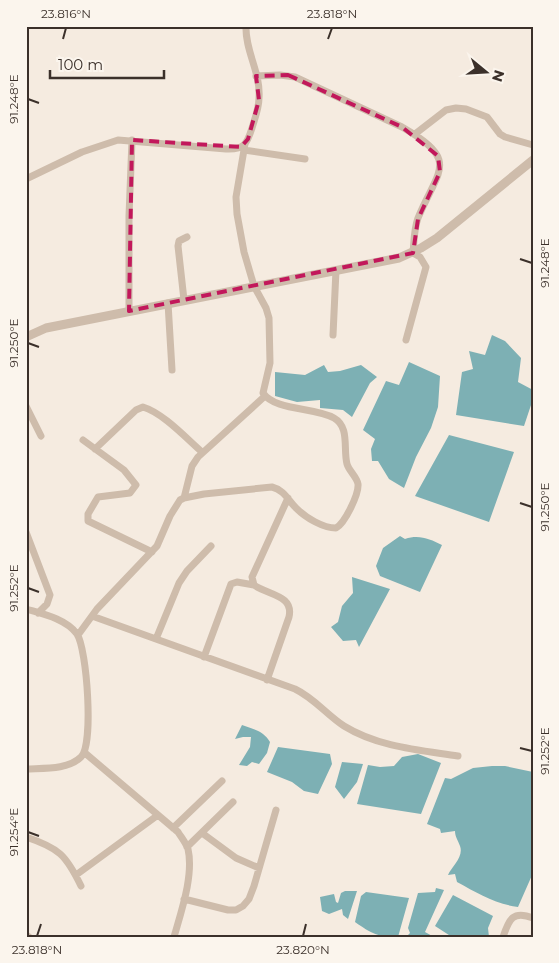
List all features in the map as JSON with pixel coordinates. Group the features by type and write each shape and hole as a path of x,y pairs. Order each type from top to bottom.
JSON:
{"street":[{"path":"184,498 272,487 280,490 300,512 326,526 336,528 343,523 358,486 358,482 348,466 344,431 337,419 272,401 265,396 263,390 268,374 270,357 269,318 266,308 254,286 244,252 236,197 245,147 259,100 256,76 247,43 246,26"},
{"path":"256,76 288,75 295,77 402,127 415,134 432,148 438,156 440,166 438,179 416,225 413,253"},
{"path":"415,134 446,110 456,108 466,109 488,117 500,134 533,145"},
{"path":"26,179 90,148 118,140 235,149 245,147 305,159"},
{"path":"129,311 129,216 132,140"},
{"path":"26,337 46,328 399,258 413,253 450,229 533,160"},
{"path":"184,300 178,241 187,236"},
{"path":"406,340 426,267 420,258 413,253"},
{"path":"333,335 336,270"},
{"path":"168,303 172,370"},
{"path":"78,635 92,616 152,552 161,539 174,508 184,498 192,466 202,452 265,396"},
{"path":"26,406 41,436"},
{"path":"96,449 136,410 143,407 168,422 202,452"},
{"path":"83,440 124,470 136,485 130,493 98,497 88,514 88,521 152,552"},
{"path":"254,585 252,581 253,574 288,498"},
{"path":"26,532 50,595 47,604 38,613"},
{"path":"156,640 179,584 187,571 211,546"},
{"path":"204,657 231,584 237,582 254,585 286,600 290,608 289,618 268,680"},
{"path":"26,609 70,626 78,635 84,658 89,717 85,753 80,759 71,764 58,767 26,769"},
{"path":"92,616 303,693 344,726 367,738 385,744 458,756"},
{"path":"85,753 178,832 188,848 188,870 184,899 174,937"},
{"path":"173,828 222,781"},
{"path":"188,848 233,802"},
{"path":"184,899 228,910 236,910 243,906 249,899 254,886 276,810"},
{"path":"76,876 158,815"},
{"path":"202,833 236,858 259,868"},
{"path":"26,836 48,845 60,853 71,866 81,886"},
{"path":"503,937 515,915 521,914 533,918"}],"highlighted area":[{"path":"288,75 402,127 438,156 440,172 418,219 413,253 129,311 132,140 241,147 248,139 259,100 256,76"}],"water":[{"path":"492,335 505,341 521,358 518,382 533,390 533,399 524,426 456,415 462,372 473,369 469,351 485,355"},
{"path":"409,362 440,376 438,407 431,428 416,457 404,488 389,479 378,461 372,461 371,449 375,439 363,430 386,381 399,385"},
{"path":"324,365 328,372 340,371 361,365 377,377 370,383 352,417 343,410 320,408 320,400 297,402 275,396 275,372 305,375"},
{"path":"449,435 514,452 489,522 415,496"},
{"path":"400,536 405,539 424,538 442,545 420,592 380,576 376,566 383,548"},
{"path":"352,577 390,589 359,647 356,640 343,641 331,627 338,622 342,606 353,593"},
{"path":"242,725 261,733 270,742 267,753 259,764 252,762 247,766 239,765 250,747 251,737 235,739"},
{"path":"278,747 330,754 332,764 318,794 304,791 292,782 267,772"},
{"path":"418,754 441,763 421,814 357,804 368,765 380,767 394,766 402,757"},
{"path":"342,762 363,764 357,782 344,799 335,787"},
{"path":"505,766 533,772 533,873 518,907 486,898 457,882 455,874 448,875 457,861 461,850 455,831 441,833 440,829 427,824 445,778 451,779 473,768"},
{"path":"436,888 444,890 425,932 434,937 406,937 410,933 408,928 418,893 435,892"},
{"path":"357,891 348,919 343,915 342,909 329,914 322,911 320,897 334,894 338,903 341,893"},
{"path":"366,892 409,898 398,937 375,934 355,922 361,896"},
{"path":"453,895 493,916 488,928 489,937 452,937 435,926"}]}
